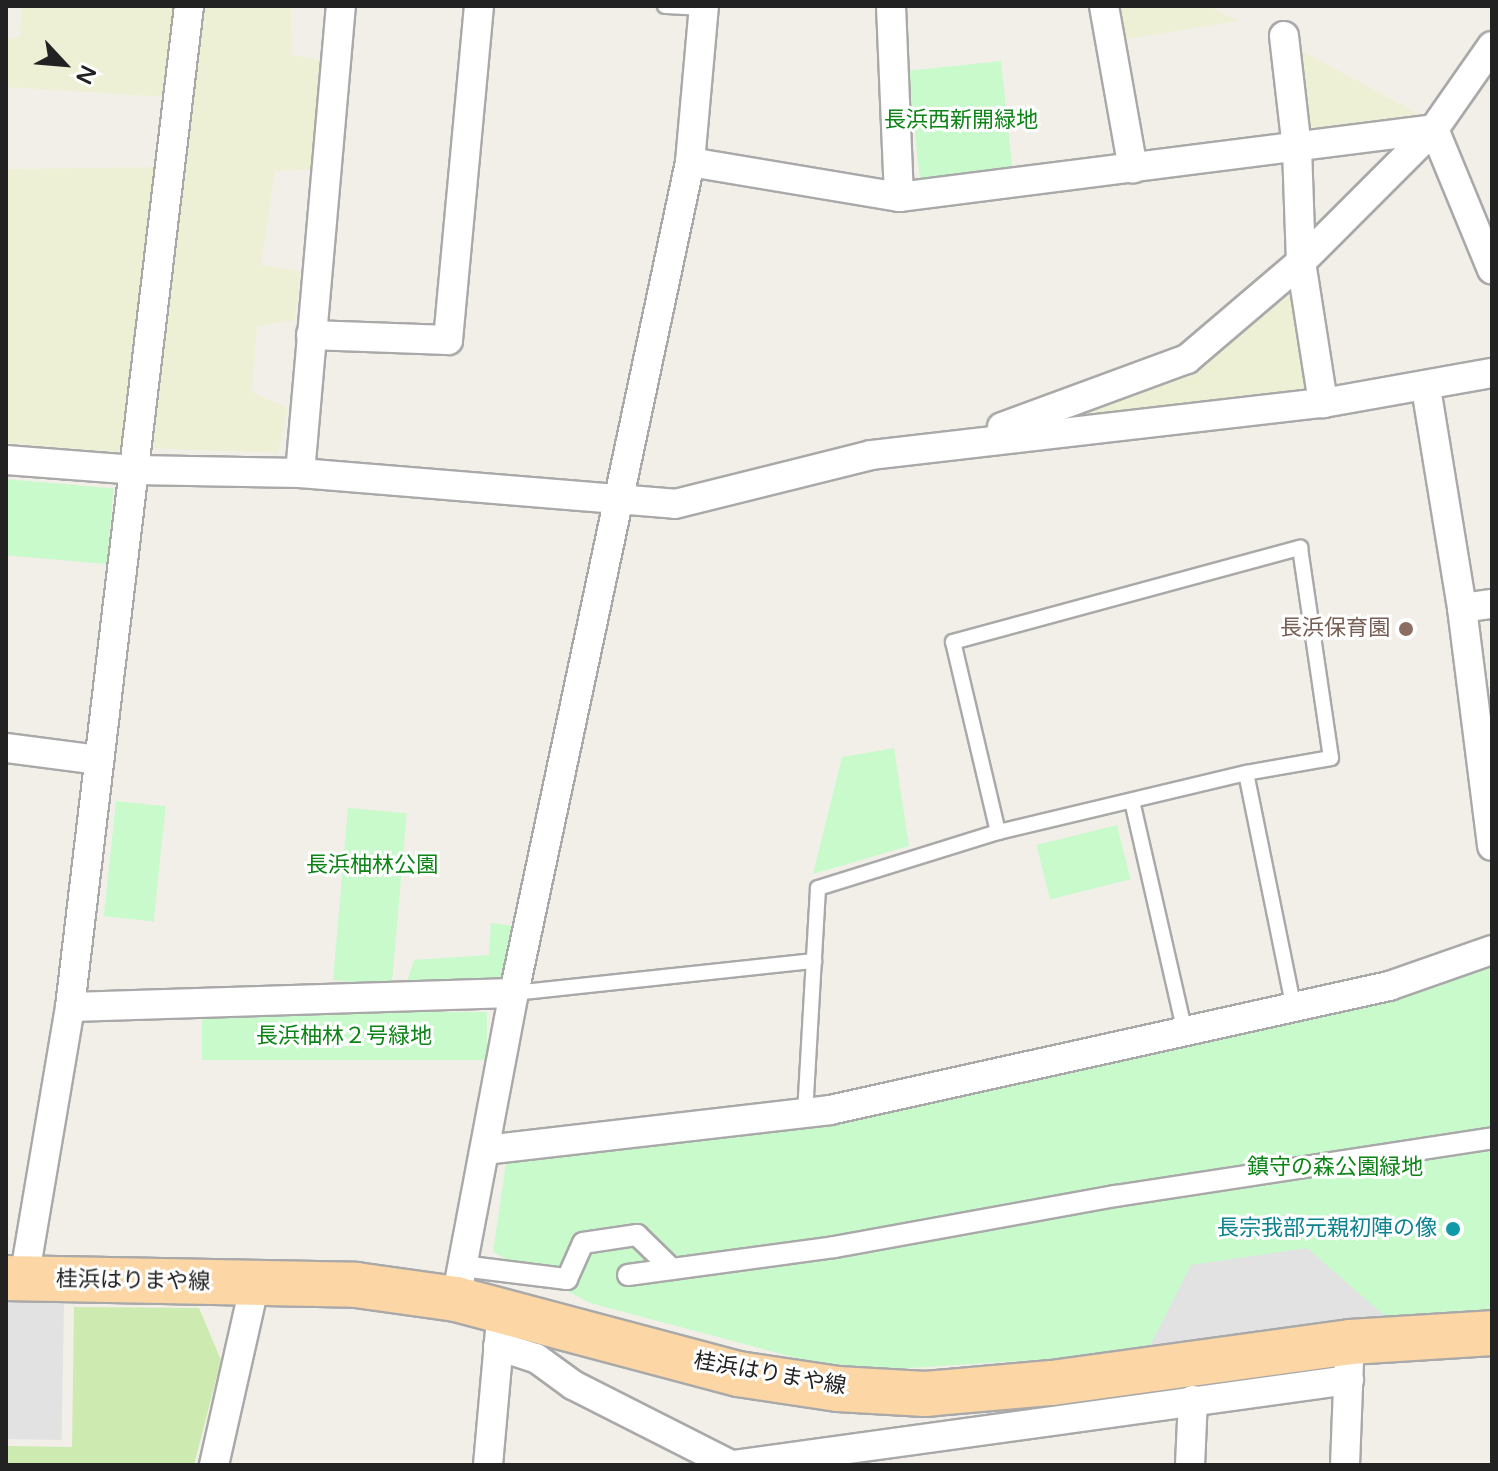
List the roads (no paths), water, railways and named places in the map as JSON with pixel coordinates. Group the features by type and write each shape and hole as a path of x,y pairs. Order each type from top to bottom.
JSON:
{"main road":[{"name":"桂浜はりまや線","path":"15,1278 356,1285 459,1282 500,1328 738,1374 838,1389 925,1394 1349,1361 1492,1333"}],"street":[{"path":"15,1278 70,1007 189,6"},
{"path":"300,473 341,6"},
{"path":"311,335 448,340 479,6"},
{"path":"891,6 899,197"},
{"path":"1104,6 1133,168"},
{"path":"672,1269 637,1235 583,1243 567,1279 459,1282 514,993 690,162 704,7"},
{"path":"1284,36 1297,148 1301,262 1323,403"},
{"path":"961,443 1187,359 1301,262 1434,129 1492,46"},
{"path":"690,162 899,197 1434,129"},
{"path":"1434,129 1492,270"},
{"path":"6,460 135,470 300,473 675,504 871,455 1323,403 1426,388 1492,373"},
{"path":"1426,388 1462,608 1492,846"},
{"path":"1462,608 1492,604"},
{"path":"6,748 99,760"},
{"path":"485,1150 805,1114 1389,986 1492,950"},
{"path":"70,1007 514,993"},
{"path":"628,1275 1492,1138"},
{"path":"214,1465 255,1283"},
{"path":"488,1465 500,1328"},
{"path":"500,1328 573,1385 732,1465 1193,1400 1349,1361 1345,1465"},
{"path":"1190,1465 1193,1400"}],"lane":[{"path":"665,6 704,7"},
{"path":"805,1114 818,888 998,832 1246,773 1331,758 1300,548 953,642 998,832"},
{"path":"1246,773 1294,1008"},
{"path":"1132,801 1185,1033"},
{"path":"514,993 814,961"}],"place":[{"name":"長浜保育園","path":"1406,629"},
{"name":"長宗我部元親初陣の像","path":"1453,1229"}],"park label":[{"name":"長浜西新開緑地","path":"961,121"},
{"name":"長浜柚林公園","path":"372,866"},
{"name":"長浜柚林２号緑地","path":"344,1037"},
{"name":"鎮守の森公園緑地","path":"1335,1168"}]}
